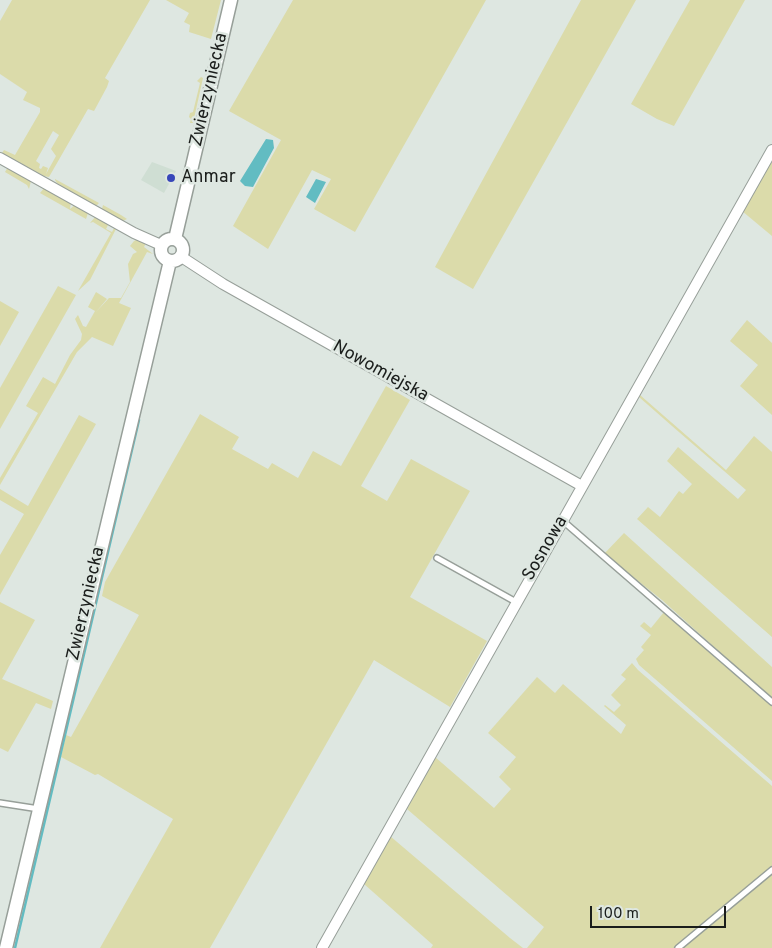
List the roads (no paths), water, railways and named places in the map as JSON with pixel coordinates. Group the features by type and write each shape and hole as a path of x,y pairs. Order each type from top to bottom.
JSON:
{"street":[{"name":"Zwierzyniecka","path":"175,239 232,0"},
{"name":"Sosnowa","path":"322,948 772,150"},
{"path":"0,158 134,233 161,245"},
{"path":"168,239 175,239 182,245 175,258 162,254 161,245 168,239"},
{"name":"Zwierzyniecka","path":"6,948 175,258"},
{"name":"Nowomiejska","path":"175,258 582,486"}],"lane":[{"path":"563,520 772,702"},
{"path":"437,558 516,602"},
{"path":"0,803 39,809"},
{"path":"678,948 772,870"}],"water":[{"path":"266,139 273,140 274,148 253,187 245,186 240,181"},
{"path":"316,179 326,182 315,203 306,197"}],"waterway":[{"path":"15,948 139,420"}],"place":[{"name":"Anmar","path":"171,178"}]}
